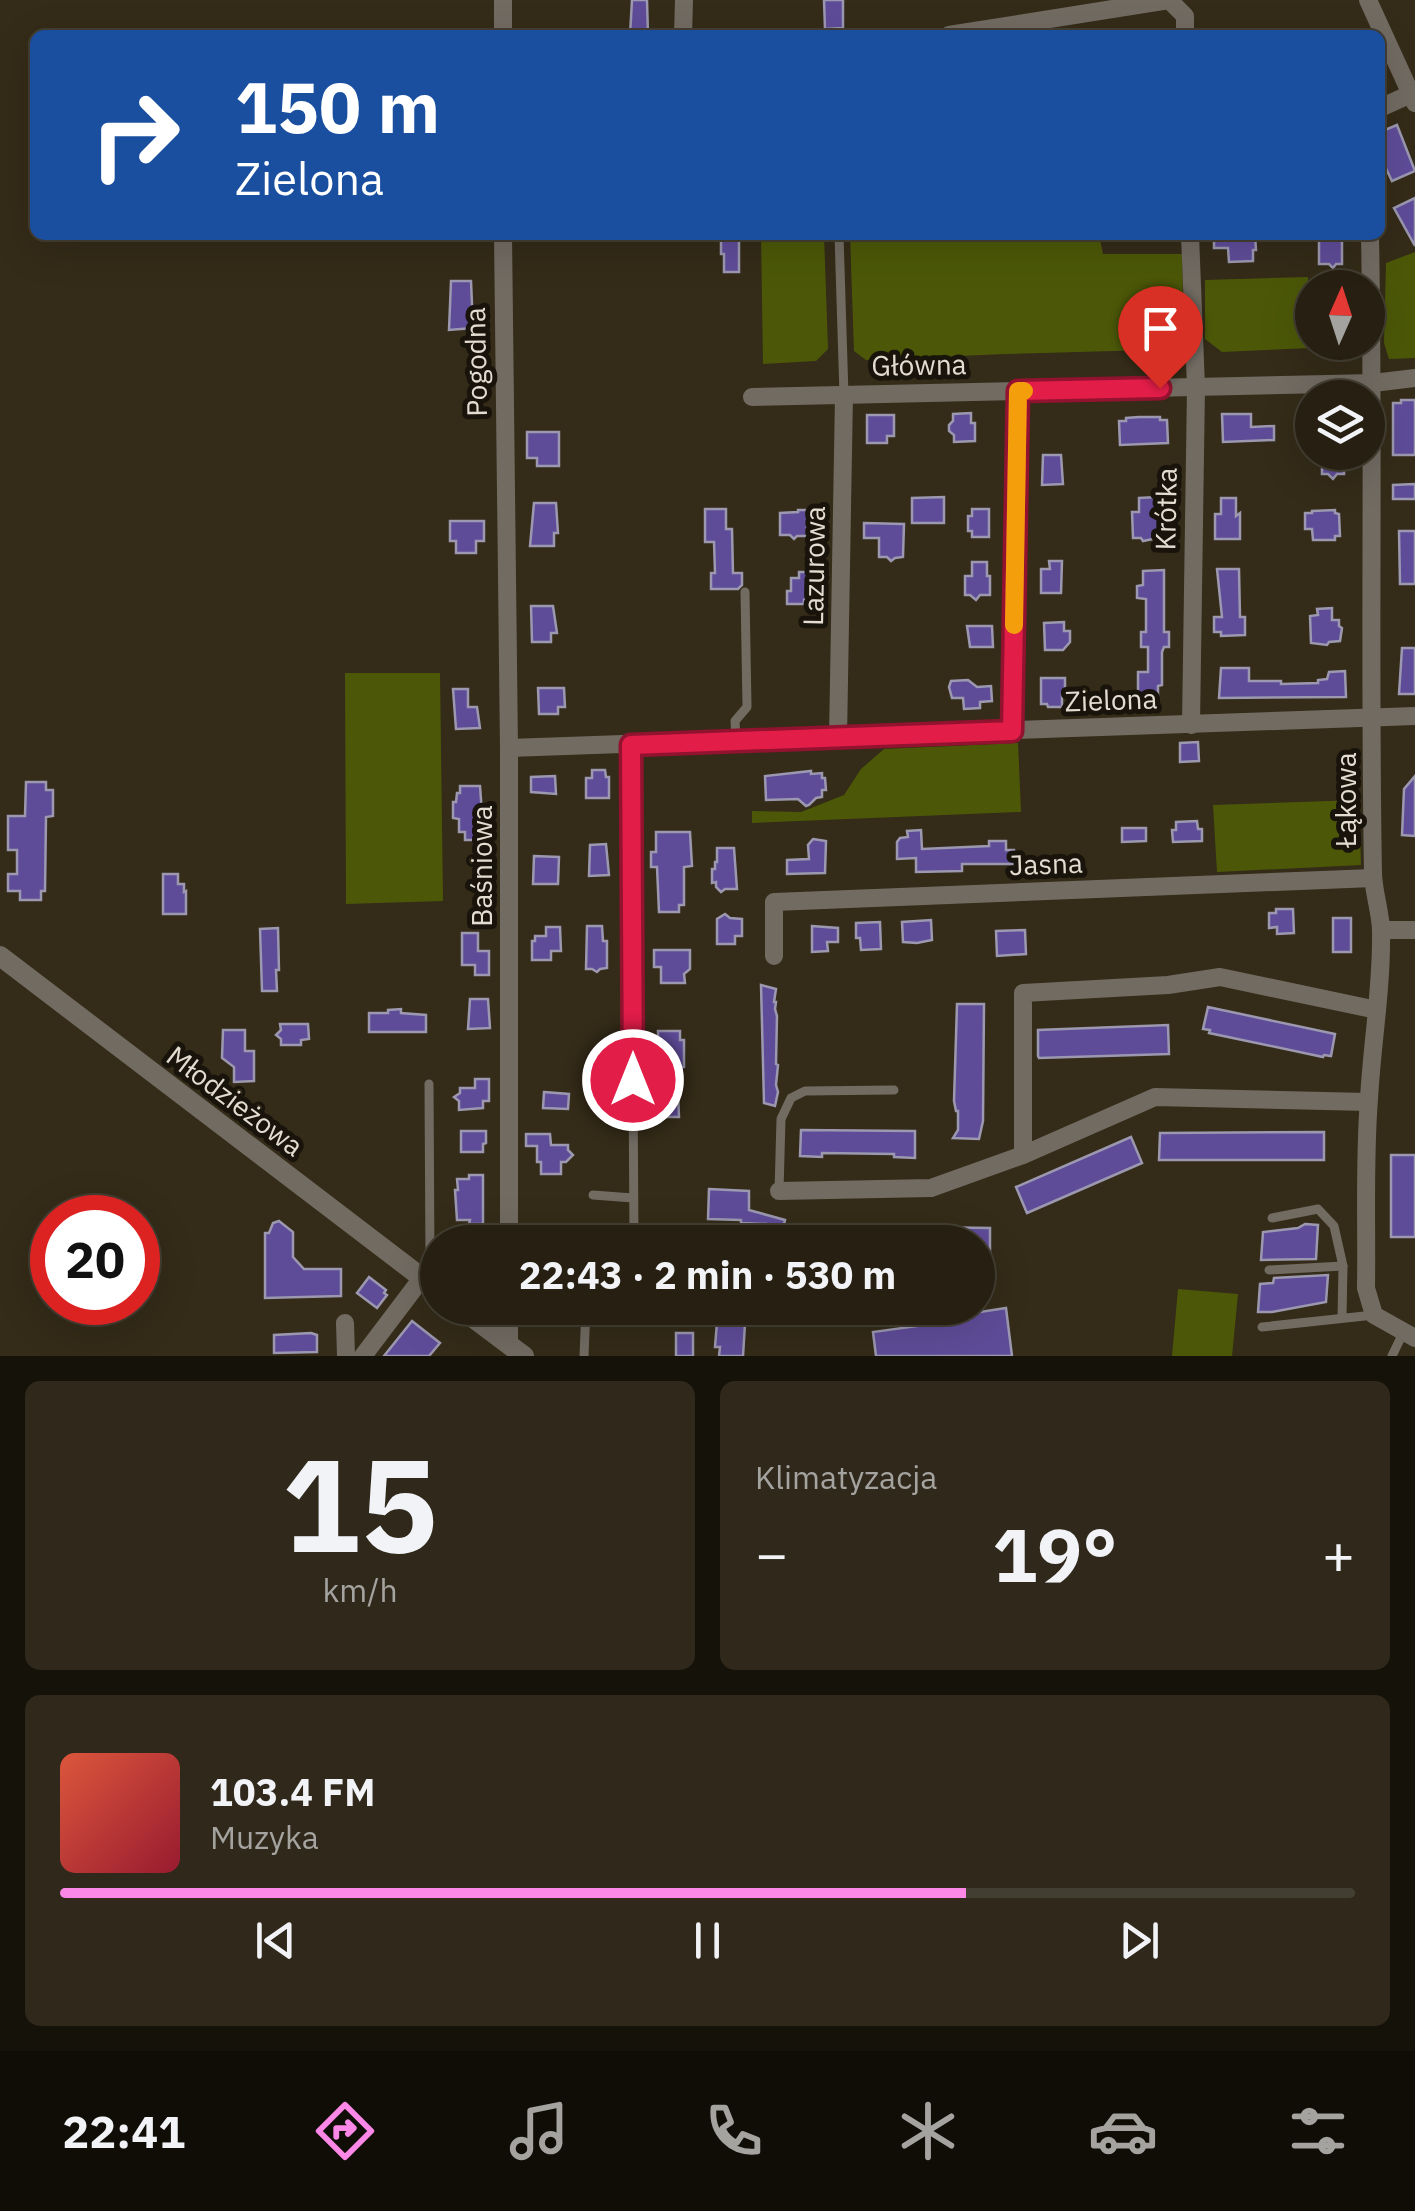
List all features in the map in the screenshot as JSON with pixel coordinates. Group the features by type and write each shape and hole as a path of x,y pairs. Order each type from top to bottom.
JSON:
{"street":[{"path":"503,0 503,30"},
{"path":"683,30 684,0"},
{"path":"1010,30 1168,0 1185,16 1185,30"},
{"path":"1368,0 1382,30"},
{"path":"1385,35 1414,96 1385,106"},
{"name":"Pogodna","path":"502,240 505,489"},
{"name":"Krótka","path":"1190,240 1196,387 1191,725"},
{"name":"Łąkowa","path":"1370,240 1373,380"},
{"name":"Główna","path":"1385,382 1415,378"},
{"name":"Główna","path":"752,397 1295,385"},
{"path":"1012,731 1018,391"},
{"name":"Lazurowa","path":"838,738 844,394"},
{"name":"Łąkowa","path":"1373,470 1373,878 1381,930 1368,1102 1366,1288 1374,1315"},
{"name":"Baśniowa","path":"505,489 509,1225"},
{"name":"Zielona","path":"509,748 1415,716"},
{"name":"Jasna","path":"774,956 774,902 1373,878"},
{"path":"1381,930 1415,930"},
{"name":"Młodzieżowa","path":"0,956 420,1276"},
{"path":"1024,1155 1023,994 1168,985 1220,977 1377,1010"},
{"path":"779,1190 931,1188 1024,1155 1155,1097 1368,1102"},
{"path":"367,1355 420,1295"},
{"path":"1374,1315 1409,1335"},
{"path":"345,1323 346,1356"},
{"path":"483,1325 516,1350"},
{"path":"512,1325 516,1350"}],"lane":[{"path":"840,240 844,394"},
{"path":"736,742 735,721 747,707 745,592"},
{"path":"631,745 634,1225"},
{"path":"429,1084 430,1225"},
{"path":"779,1190 781,1119 791,1098 805,1092 894,1090"},
{"path":"593,1195 634,1198"},
{"path":"1272,1218 1318,1209 1334,1226 1343,1266 1342,1318"},
{"path":"1269,1270 1343,1266"},
{"path":"1262,1326 1374,1315"},
{"path":"584,1356 585,1325"},
{"path":"1392,1356 1409,1335"}],"green space":[{"path":"761,240 824,240 828,349 816,361 763,364"},
{"path":"850,240 1100,240 1103,254 1182,254 1184,349 866,360 854,351"},
{"path":"1415,252 1415,358 1389,359 1385,346 1386,263"},
{"path":"1295,277 1295,349 1222,352 1205,339 1205,280"},
{"path":"345,673 440,673 443,901 346,904"},
{"path":"1018,743 1021,812 752,823 752,811 801,812 844,795 861,769 884,749"},
{"path":"1359,800 1361,865 1217,872 1213,805"},
{"path":"1178,1289 1238,1294 1232,1356 1172,1356"}],"building":[{"path":"632,0 647,0 648,30 630,30"},
{"path":"824,0 843,0 843,28 825,29"},
{"path":"1397,125 1415,171 1392,181 1385,166 1385,130"},
{"path":"1415,198 1415,246 1394,208"},
{"path":"721,240 739,240 739,272 724,272"},
{"path":"1214,240 1255,240 1253,261 1229,262 1228,248 1214,248"},
{"path":"1319,240 1342,240 1342,264 1333,268 1319,264"},
{"path":"451,281 471,281 473,328 449,330"},
{"path":"1415,400 1415,455 1393,455 1393,403"},
{"path":"971,413 975,441 954,442 949,431 953,414"},
{"path":"1222,414 1251,414 1251,427 1274,426 1274,440 1223,442"},
{"path":"867,415 894,415 894,436 887,436 887,443 867,443"},
{"path":"1160,417 1167,420 1168,443 1120,445 1119,421"},
{"path":"527,432 559,432 559,466 537,466 537,458 527,458"},
{"path":"1043,455 1061,455 1063,484 1042,485"},
{"path":"1322,470 1344,470 1344,474 1333,479 1322,474"},
{"path":"1415,484 1415,499 1393,499 1393,485"},
{"path":"944,497 944,523 912,523 912,498"},
{"path":"1157,497 1158,515 1162,515 1165,523 1163,537 1143,541 1133,538 1132,512 1139,512 1139,498"},
{"path":"1221,498 1236,498 1240,539 1215,539 1215,514 1221,514"},
{"path":"534,503 556,503 558,533 554,533 554,546 530,546"},
{"path":"705,509 726,509 726,529 732,529 733,573 742,573 738,589 711,589 714,542 705,542"},
{"path":"972,509 989,509 989,537 972,537 972,531 968,531"},
{"path":"819,510 819,524 807,525 807,536 794,539 780,535 780,513"},
{"path":"1335,510 1339,514 1340,536 1335,536 1335,540 1313,540 1312,529 1305,529 1305,513"},
{"path":"450,521 484,521 484,541 476,541 476,553 456,553 456,541 450,541"},
{"path":"864,523 904,524 903,557 891,561 879,557 879,538 864,538"},
{"path":"1399,531 1415,531 1415,584 1400,584"},
{"path":"1049,561 1062,561 1061,593 1041,593 1041,569 1050,569"},
{"path":"972,562 987,562 990,576 990,595 980,595 976,600 965,595 965,576 972,576"},
{"path":"1217,569 1239,569 1240,617 1245,617 1245,635 1221,636 1221,632 1214,632 1214,617 1222,617"},
{"path":"1164,570 1164,632 1169,632 1169,647 1162,652 1162,685 1158,686 1158,695 1138,695 1138,672 1148,672 1148,647 1141,647 1141,632 1146,632 1146,599 1137,598 1137,586 1143,585 1143,571"},
{"path":"799,572 819,572 819,587 812,587 812,600 787,604 791,578 799,578"},
{"path":"531,606 553,606 557,633 551,633 551,642 532,642"},
{"path":"1332,608 1332,620 1339,620 1342,628 1340,641 1327,645 1311,643 1310,616 1318,615 1317,609"},
{"path":"1064,622 1064,631 1070,631 1070,642 1063,650 1045,650 1044,623"},
{"path":"967,626 992,626 993,647 970,647"},
{"path":"1402,648 1415,648 1415,694 1399,694"},
{"path":"1221,668 1249,668 1249,681 1281,684 1318,683 1327,679 1329,672 1345,671 1346,697 1219,698"},
{"path":"1041,678 1065,678 1062,707 1041,704"},
{"path":"968,680 977,687 991,686 992,701 980,702 980,708 964,709 963,698 952,698 949,687 951,681"},
{"path":"538,688 564,688 565,707 558,707 558,714 539,714"},
{"path":"453,689 468,689 468,707 477,707 480,728 456,729"},
{"path":"1198,742 1199,761 1180,762 1180,743"},
{"path":"592,770 605,770 609,798 586,798 586,778 592,778"},
{"path":"822,773 825,778 822,797 806,806 798,799 766,800 765,776"},
{"path":"555,776 556,794 531,792 531,777"},
{"path":"1415,776 1415,836 1402,835 1404,789"},
{"path":"26,782 46,782 46,790 53,790 53,816 46,817 45,891 41,891 41,900 20,900 20,891 8,891 8,874 17,874 17,850 8,850 8,816 25,816"},
{"path":"460,786 480,786 483,827 476,827 476,840 465,840 465,832 459,832 459,819 453,818 453,802"},
{"path":"1197,821 1202,841 1173,842 1176,822"},
{"path":"1122,828 1146,828 1146,841 1122,842"},
{"path":"921,830 922,849 989,846 989,841 1006,841 1006,850 1014,850 1015,864 962,864 962,871 916,872 916,858 897,859 897,842 908,837 907,831"},
{"path":"656,832 690,832 692,866 684,867 684,905 679,905 679,912 659,912 657,867 651,867"},
{"path":"813,839 826,841 825,873 787,874 787,860 809,859 808,845"},
{"path":"606,844 609,875 589,876 590,845"},
{"path":"717,848 734,848 737,889 721,892 716,882 712,883"},
{"path":"534,856 559,857 558,884 533,884"},
{"path":"163,874 178,874 178,884 184,884 186,914 163,914"},
{"path":"1276,909 1293,909 1294,933 1277,934 1277,927 1269,928 1269,913 1276,913"},
{"path":"725,914 742,919 742,936 735,936 735,944 717,944 717,919"},
{"path":"1333,918 1351,918 1351,952 1333,952"},
{"path":"931,920 932,940 903,942 902,922"},
{"path":"880,922 881,949 861,950 856,923"},
{"path":"587,926 602,926 603,941 607,941 607,968 597,972 586,969"},
{"path":"812,926 838,928 838,942 827,942 828,951 812,952"},
{"path":"546,927 560,927 561,951 551,951 551,960 532,960 532,941 535,936 546,936"},
{"path":"278,928 277,991 262,991 260,929"},
{"path":"1025,930 1026,954 997,956 996,931"},
{"path":"462,933 478,933 478,951 489,951 489,975 475,975 475,965 462,965"},
{"path":"654,950 690,950 685,983 661,983 661,967 654,967"},
{"path":"761,985 776,989 775,1106 764,1103"},
{"path":"470,999 488,999 490,1028 468,1029"},
{"path":"957,1004 984,1004 983,1121 979,1139 953,1138 958,1130 954,1101"},
{"path":"1208,1007 1335,1034 1331,1056 1209,1033 1210,1030 1203,1029"},
{"path":"401,1009 401,1013 426,1015 426,1032 369,1032 369,1013"},
{"path":"280,1024 308,1024 309,1039 301,1040 301,1045 281,1045 276,1035"},
{"path":"1168,1025 1169,1054 1038,1056 1038,1030"},
{"path":"223,1030 245,1030 245,1051 254,1051 254,1081 234,1082 234,1067 222,1058"},
{"path":"658,1031 680,1031 680,1040 684,1040 684,1067 677,1068 679,1117 659,1117"},
{"path":"475,1079 489,1079 489,1101 483,1101 483,1108 459,1110 459,1101 454,1097 460,1088 475,1088"},
{"path":"544,1092 569,1094 568,1109 543,1108"},
{"path":"801,1130 915,1131 915,1158 894,1154 800,1156"},
{"path":"461,1131 486,1131 483,1152 461,1152"},
{"path":"1324,1132 1324,1160 1159,1160 1160,1133"},
{"path":"526,1134 550,1134 551,1145 568,1145 573,1155 561,1162 561,1174 541,1174 537,1146 526,1146"},
{"path":"1131,1137 1142,1163 1027,1213 1016,1187"},
{"path":"1391,1155 1415,1155 1415,1237 1391,1237"},
{"path":"469,1175 483,1175 483,1224 457,1220 457,1179 469,1179"},
{"path":"709,1189 749,1191 749,1210 785,1220 784,1225 766,1225 708,1219"},
{"path":"279,1221 293,1232 293,1257 304,1269 341,1269 341,1296 265,1298 265,1233"},
{"path":"1318,1225 1316,1259 1261,1260 1263,1232"},
{"path":"1328,1275 1326,1302 1258,1312 1260,1284 1273,1283 1274,1278"},
{"path":"369,1277 386,1290 387,1295 377,1308 357,1293"},
{"path":"1006,1308 1012,1356 876,1356 873,1332 925,1325 995,1325 995,1310"},
{"path":"412,1321 440,1343 429,1356 384,1356"},
{"path":"717,1325 745,1325 743,1356 719,1356 720,1347 715,1347"},
{"path":"676,1333 693,1333 693,1356 676,1356"},
{"path":"274,1335 317,1335 317,1352 274,1353"}],"slow traffic":[{"path":"1014,625 1018,391 1024,391"}],"route":[{"path":"633,1080 631,745 1012,731 1018,391 1160,388"}]}
